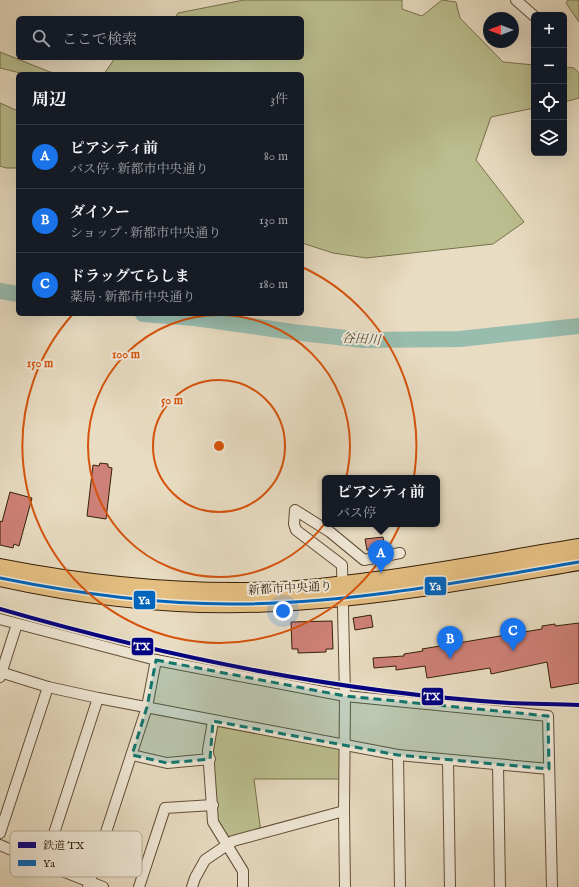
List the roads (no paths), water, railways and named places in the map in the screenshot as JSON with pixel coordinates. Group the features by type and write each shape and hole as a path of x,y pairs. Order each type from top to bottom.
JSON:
{"main road":[{"name":"新都市中央通り","path":"0,578 77,592 167,602 245,604 277,603 463,567 579,547"},
{"name":"新都市中央通り","path":"0,567 78,581 167,589 211,591 343,591 471,580 579,562"}],"street":[{"path":"516,0 531,13"},
{"path":"345,887 345,696 342,565 296,530 294,524 295,510 330,532 364,560 400,553"},
{"path":"0,619 156,660 345,696 548,716 551,887"},
{"path":"17,624 1,674 98,698 212,721 398,755 549,769"},
{"path":"106,831 147,707 156,660"},
{"path":"0,833 48,686"},
{"path":"55,831 98,698"},
{"path":"212,721 208,750 210,759 213,822 244,870 243,887"},
{"path":"132,755 167,763 210,759"},
{"path":"398,755 400,887"},
{"path":"448,760 450,887"},
{"path":"498,765 500,887"},
{"path":"139,887 165,808 213,805"},
{"path":"192,887 195,878 205,860 233,840 344,811"},
{"path":"0,845 10,849"},
{"path":"71,877 88,885 103,887"}],"waterway":[{"name":"谷田川","path":"0,291 16,294"},
{"name":"谷田川","path":"169,316 195,318 363,340 460,339 579,326"}],"rail line":[{"name":"TX","path":"0,609 62,626 189,657 316,681 445,698 510,703 579,705"}],"place":[{"name":"ピアシティ前","path":"381,573"},
{"name":"ドラッグてらしま","path":"513,651"},
{"name":"ダイソー","path":"450,659"}]}
